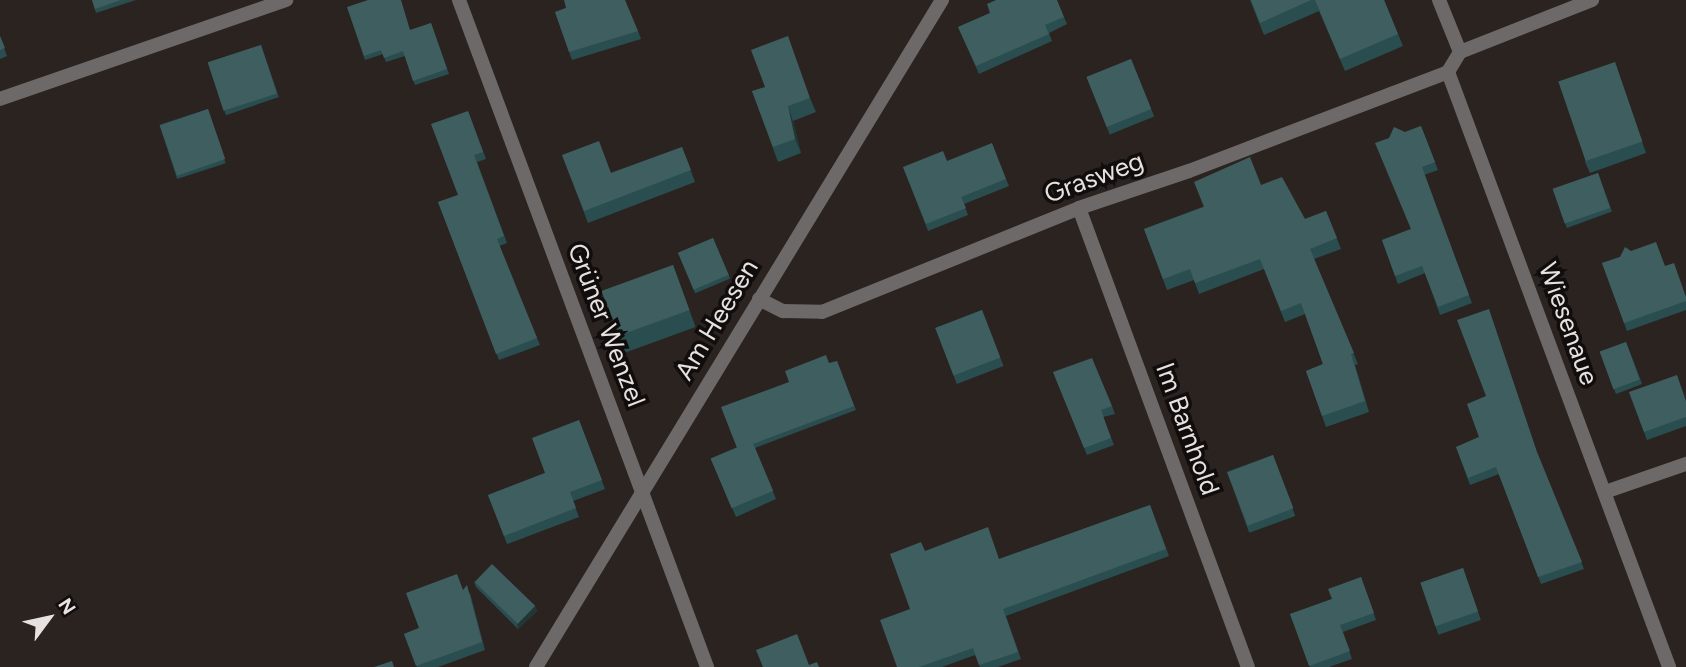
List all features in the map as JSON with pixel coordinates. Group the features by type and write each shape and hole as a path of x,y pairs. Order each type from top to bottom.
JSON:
{"street":[{"path":"0,99 286,0"},
{"name":"Grüner Wenzel","path":"459,0 707,667"},
{"name":"Am Heesen","path":"536,667 942,0"},
{"path":"1439,0 1460,52"},
{"path":"1448,72 1460,52 1592,0"},
{"name":"Grasweg","path":"759,299 783,311 822,312 1079,208 1189,172 1448,72"},
{"name":"Wiesenaue","path":"1448,72 1669,667"},
{"name":"Im Barnhold","path":"1079,208 1248,667"},
{"path":"1605,492 1686,464"}],"building":[{"path":"92,0 121,0 95,9"},
{"path":"368,0 401,0 410,30 431,23 447,69 413,81 403,51 384,58 381,50 364,56 347,7"},
{"path":"564,0 625,0 638,31 569,52 555,12 566,8"},
{"path":"996,0 1057,0 1064,17 1045,25 1049,34 976,66 958,27 990,13 987,4"},
{"path":"1251,0 1311,0 1260,23"},
{"path":"1315,0 1384,0 1398,34 1340,59"},
{"path":"0,36 5,48 0,50"},
{"path":"788,36 810,98 788,106 795,139 773,147 752,91 765,87 751,50"},
{"path":"261,45 277,94 224,111 208,62"},
{"path":"1131,59 1151,109 1107,127 1086,77"},
{"path":"1615,62 1642,141 1586,161 1558,82"},
{"path":"208,109 225,159 177,176 160,126"},
{"path":"468,111 483,152 474,155 504,236 497,239 537,338 496,354 438,202 458,195 431,124"},
{"path":"1421,126 1435,162 1422,167 1469,295 1438,307 1422,266 1395,276 1382,240 1411,229 1375,143 1389,138 1394,127 1405,132"},
{"path":"599,141 611,173 682,147 691,170 584,211 562,155"},
{"path":"992,143 1006,179 961,197 966,208 926,224 903,167 943,151 947,161"},
{"path":"1250,157 1261,185 1282,177 1305,219 1326,211 1337,238 1310,249 1354,353 1351,354 1365,401 1322,416 1306,371 1323,364 1301,303 1281,311 1260,259 1195,283 1190,269 1163,279 1144,229 1204,207 1194,182"},
{"path":"1598,173 1610,208 1565,224 1553,189"},
{"path":"713,238 729,275 694,290 678,253"},
{"path":"1656,242 1665,266 1674,263 1686,301 1624,323 1602,263 1620,257 1625,247 1631,251"},
{"path":"673,265 689,310 618,336 602,291"},
{"path":"1489,309 1537,452 1582,562 1538,577 1496,467 1468,478 1456,447 1479,437 1467,404 1486,396 1457,320"},
{"path":"982,310 1000,358 954,376 935,328"},
{"path":"1626,342 1640,380 1613,389 1600,352"},
{"path":"826,355 829,363 837,361 854,406 737,448 721,407 789,382 785,371"},
{"path":"1092,358 1112,406 1101,410 1111,438 1084,448 1053,372"},
{"path":"1677,375 1686,401 1686,417 1644,432 1629,392"},
{"path":"579,420 602,480 570,492 576,508 504,536 488,495 545,473 532,438"},
{"path":"752,441 773,491 732,508 711,459"},
{"path":"1273,455 1293,508 1248,526 1227,473"},
{"path":"1150,505 1166,549 1003,609 1018,652 979,665 973,648 919,667 897,667 880,620 910,609 890,554 921,542 925,551 988,527 999,559"},
{"path":"492,564 535,606 518,624 475,582"},
{"path":"1463,568 1478,611 1435,626 1420,583"},
{"path":"457,574 463,590 467,585 482,642 416,666 404,634 419,628 406,593"},
{"path":"1361,577 1374,613 1340,625 1350,651 1309,666 1290,614 1332,599 1328,589"},
{"path":"797,634 809,665 817,662 819,667 763,667 756,650"},
{"path":"392,661 394,667 374,667"}]}
